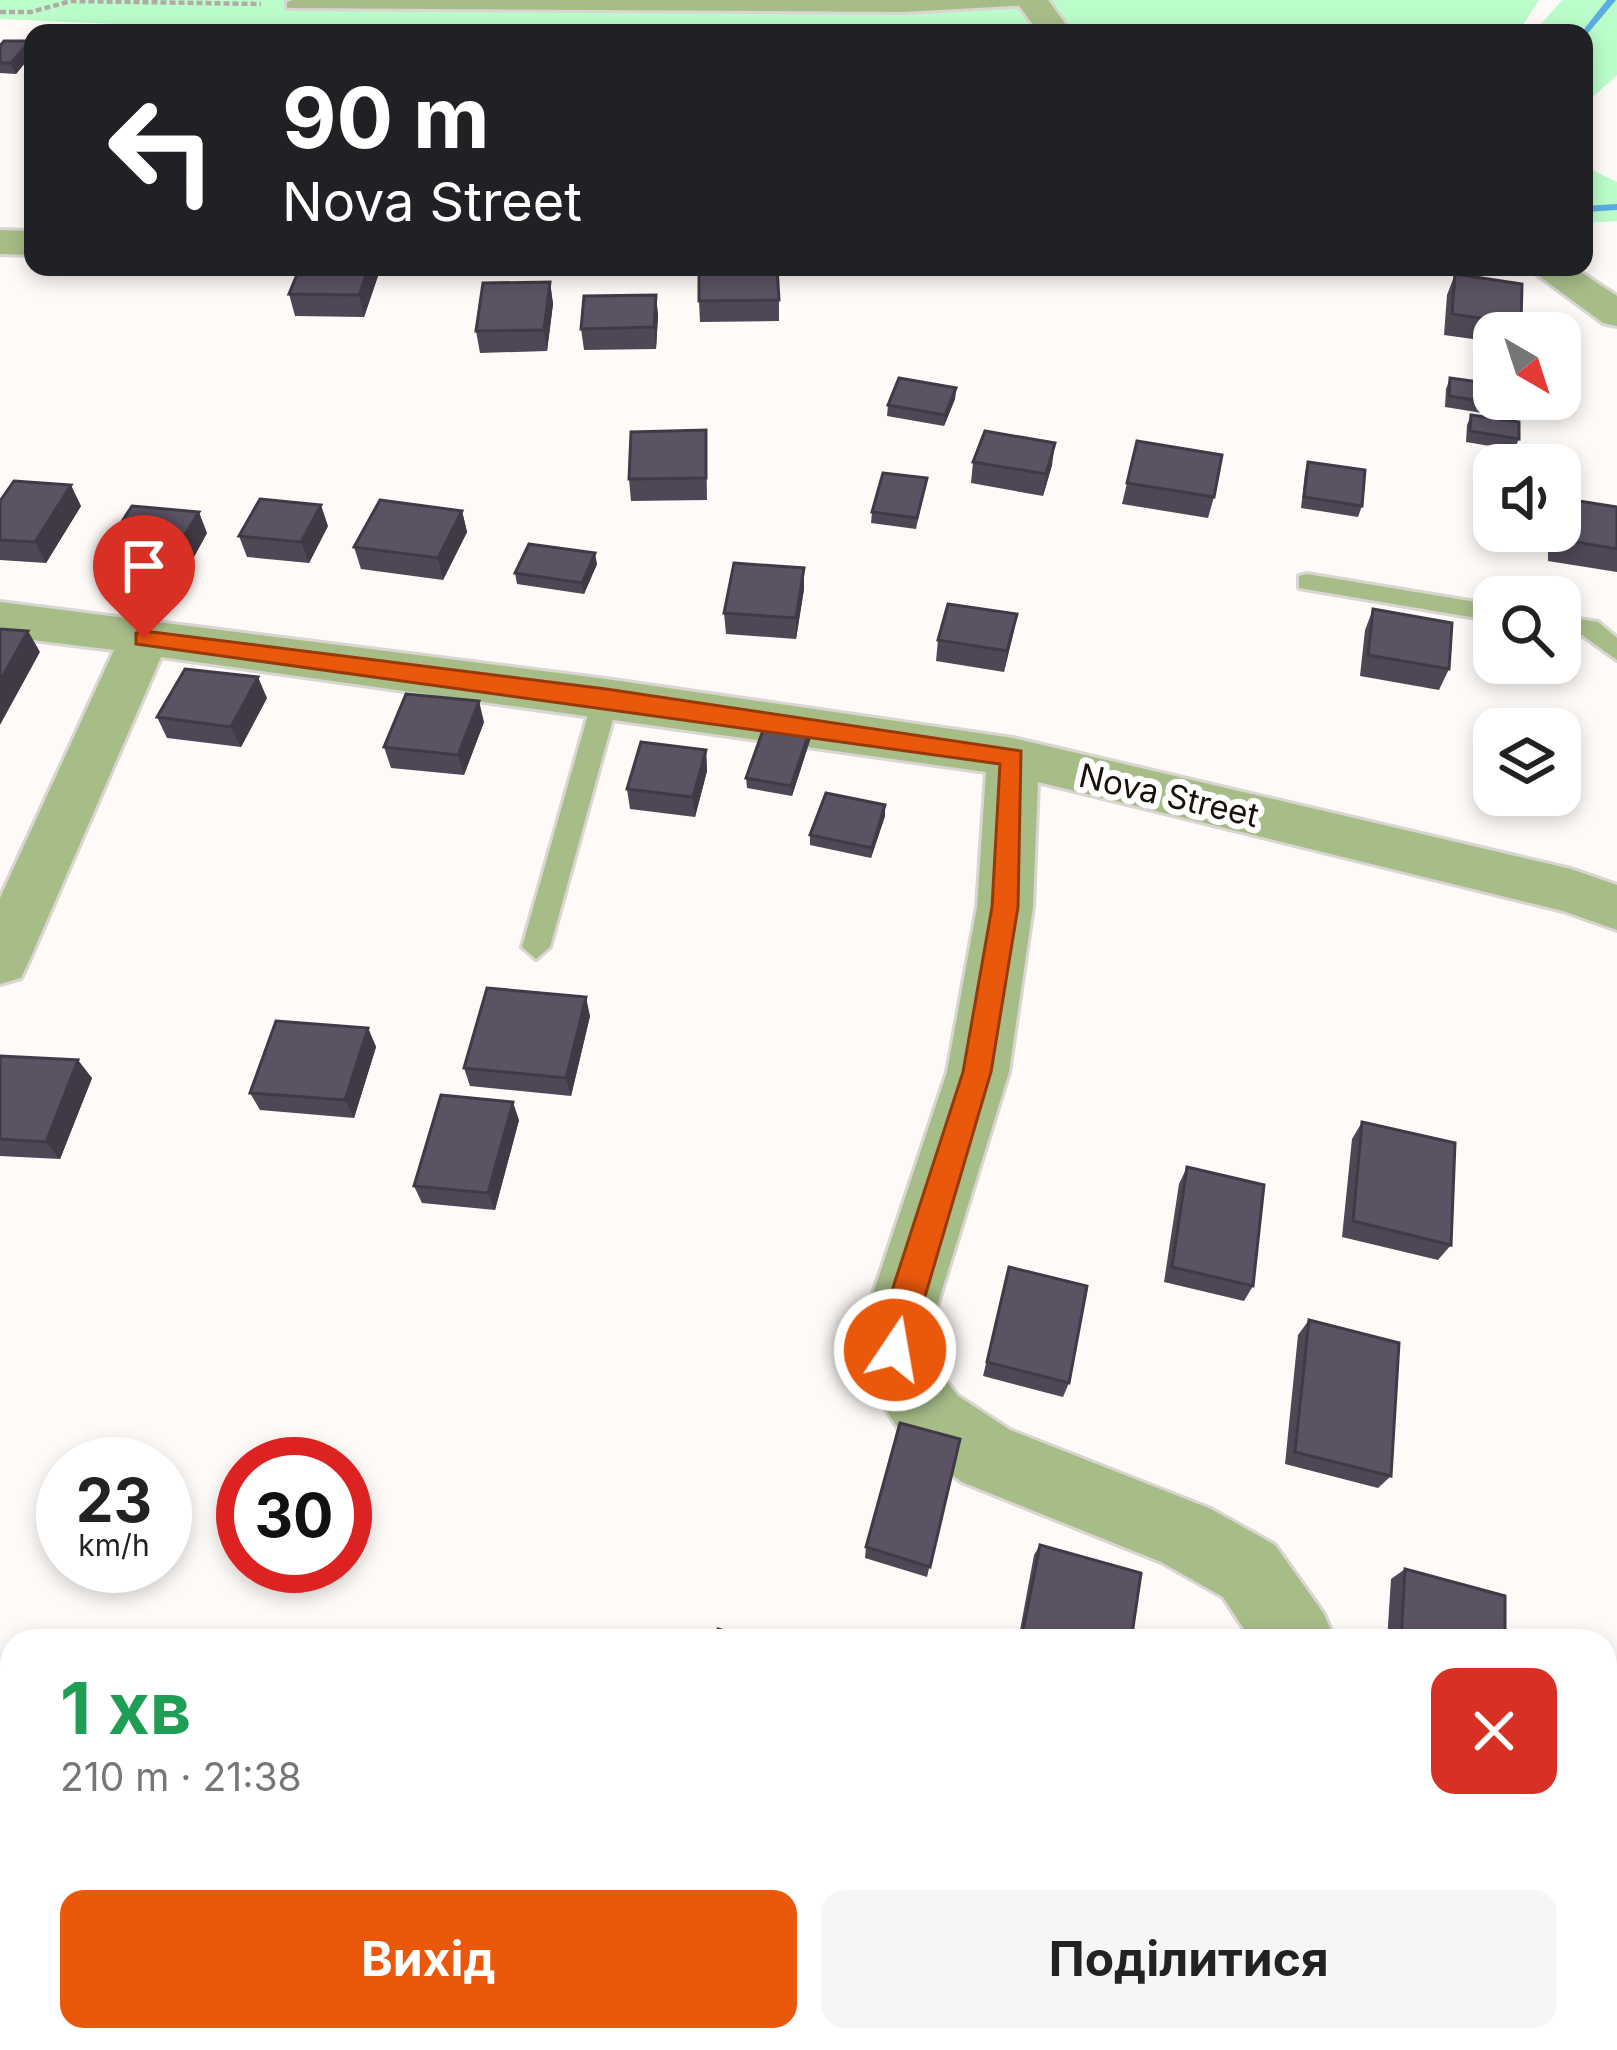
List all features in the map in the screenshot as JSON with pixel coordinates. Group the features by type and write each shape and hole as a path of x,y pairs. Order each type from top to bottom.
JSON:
{"street":[{"path":"1031,0 1049,24"},
{"path":"1560,276 1617,314"},
{"name":"Nova Street","path":"0,620 606,697 1013,757 1571,891 1617,908"},
{"path":"0,962 144,638"},
{"path":"1013,757 1005,907 977,1072 904,1303 895,1350 904,1383 933,1420 987,1457 1185,1535 1249,1571 1289,1629"}],"lane":[{"path":"293,4 904,7 1031,0"},
{"path":"1307,582 1473,610"},
{"path":"1581,627 1617,651"},
{"path":"536,947 606,697"}],"path":[{"path":"0,12 31,12 71,2 293,4"}],"green space":[{"path":"0,0 1539,0 1524,24 115,24 0,19"},
{"path":"1562,0 1617,0 1617,75 1593,97 1593,24 1541,24"},
{"path":"1593,170 1617,182 1617,221 1593,222"}],"building":[{"path":"4,41 24,41 11,63 0,63"},
{"path":"296,276 366,276 359,295 289,294"},
{"path":"699,276 778,276 779,300 699,301"},
{"path":"1455,276 1522,284 1521,312 1473,312 1473,317 1452,314"},
{"path":"550,282 544,330 476,331 483,283"},
{"path":"656,295 654,327 581,329 584,296"},
{"path":"899,378 956,388 945,415 888,405"},
{"path":"1450,378 1473,381 1473,400 1449,396"},
{"path":"1471,415 1473,420 1519,422 1519,439 1470,431"},
{"path":"706,430 706,478 629,479 631,432"},
{"path":"985,431 1055,443 1046,474 973,462"},
{"path":"1137,441 1222,455 1214,497 1127,483"},
{"path":"1308,462 1365,470 1362,506 1304,497"},
{"path":"883,473 927,478 917,518 872,512"},
{"path":"14,481 71,485 35,542 0,540 0,501"},
{"path":"260,499 321,505 301,542 239,536"},
{"path":"380,500 462,511 438,558 354,547"},
{"path":"1581,501 1617,507 1617,549 1581,543"},
{"path":"132,506 199,512 179,544 112,537"},
{"path":"529,544 595,553 582,583 515,573"},
{"path":"734,563 804,568 796,618 724,613"},
{"path":"948,604 1017,614 1007,651 938,640"},
{"path":"1373,609 1452,623 1449,669 1368,655"},
{"path":"0,629 28,631 0,681"},
{"path":"185,669 258,677 231,727 157,717"},
{"path":"406,694 479,701 458,755 384,747"},
{"path":"767,719 811,727 791,786 746,778"},
{"path":"641,742 706,750 693,797 627,789"},
{"path":"826,793 885,805 872,848 810,835"},
{"path":"487,988 586,997 566,1078 464,1068"},
{"path":"276,1021 368,1028 345,1100 250,1093"},
{"path":"0,1056 78,1060 46,1142 0,1139"},
{"path":"441,1095 513,1102 488,1193 414,1186"},
{"path":"1362,1122 1455,1143 1451,1245 1353,1221"},
{"path":"1187,1167 1264,1185 1253,1286 1172,1267"},
{"path":"1009,1267 1087,1286 1069,1383 987,1362"},
{"path":"1309,1320 1399,1343 1391,1476 1295,1452"},
{"path":"900,1423 960,1439 930,1567 866,1547"},
{"path":"1040,1545 1141,1573 1133,1629 1023,1629"},
{"path":"1405,1569 1505,1596 1505,1629 1402,1629"}],"waterway":[{"path":"1593,24 1612,0"},
{"path":"1593,208 1617,207"}],"route":[{"path":"144,638 606,697 1013,757 1005,907 977,1072 904,1303 895,1350"}]}
